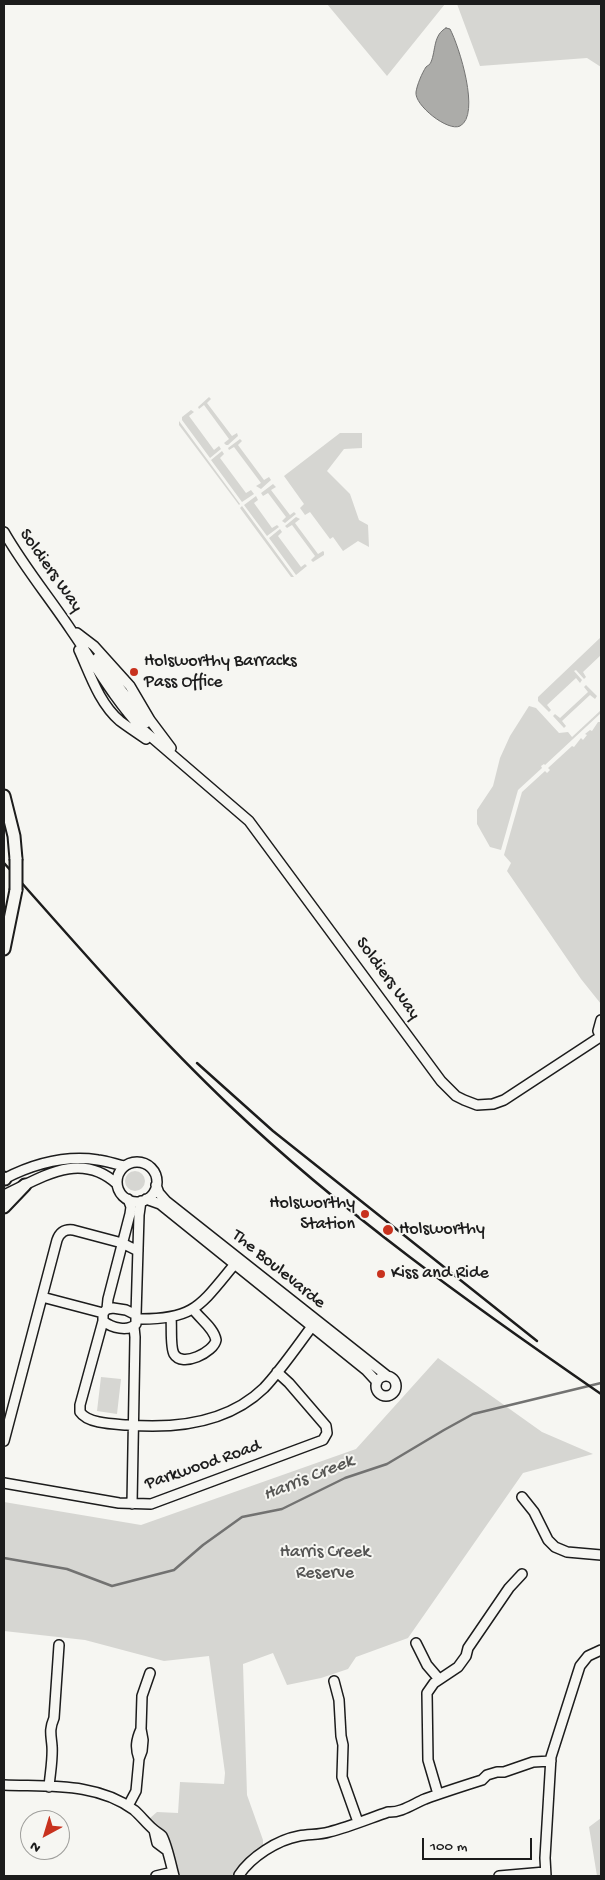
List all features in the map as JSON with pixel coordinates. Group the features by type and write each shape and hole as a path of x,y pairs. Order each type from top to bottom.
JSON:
{"main road":[{"path":"4,796 16,858 16,890 4,949"},
{"path":"4,1207 25,1185"}],"street":[{"name":"Soldiers Way","path":"4,532 31,575 70,628 98,693 110,710 129,728 180,760"},
{"name":"Soldiers Way","path":"70,628 94,646 130,686 150,720 180,760 249,822 442,1081 456,1096 471,1103 481,1105 504,1100 601,1038"},
{"path":"601,1020 598,1027 601,1038"},
{"path":"4,1179 40,1164 72,1158 99,1160 124,1166"},
{"path":"132,1504 134,1425 135,1320 139,1215 144,1200 154,1191 156,1185 155,1175 146,1164 132,1162 124,1166 118,1174 117,1184 120,1192 128,1199 130,1212 80,1404 80,1412 90,1419 134,1425 154,1427 179,1426 215,1417 239,1406 264,1387 314,1324"},
{"path":"4,1195 52,1172 72,1168 102,1173 117,1184"},
{"name":"The Boulevarde","path":"156,1185 159,1193 166,1201 314,1324 377,1382"},
{"path":"128,1199 144,1200"},
{"name":"The Boulevarde","path":"144,1200 160,1204 234,1264 386,1375"},
{"path":"4,1441 57,1240 63,1231 73,1230 122,1242 138,1251"},
{"path":"42,1297 104,1314 121,1309 135,1320 171,1318 193,1309 208,1297 234,1264"},
{"path":"171,1318 173,1353 178,1359 191,1359 211,1349 216,1340 214,1333 193,1309"},
{"path":"104,1314 115,1327 129,1328 135,1320"},
{"name":"Parkwood Road","path":"4,1484 132,1504 158,1502 323,1440 327,1433 326,1426 277,1372"},
{"path":"386,1375 392,1377 396,1382 396,1390 391,1395 386,1396 379,1393 376,1387 380,1378 386,1375"},
{"path":"522,1497 534,1512 548,1540 554,1547 563,1551 601,1555"},
{"path":"438,1794 428,1760 426,1697 428,1689 449,1671 462,1652 468,1648 509,1588 522,1574"},
{"path":"416,1643 427,1665 439,1679"},
{"path":"49,1787 52,1745 56,1738 54,1718 59,1645"},
{"path":"499,1876 545,1874 551,1761 580,1666 588,1656 601,1650"},
{"path":"128,1806 136,1790 139,1759 143,1745 141,1729 143,1689 150,1673"},
{"path":"334,1681 339,1700 343,1745 341,1763 343,1781 358,1822"},
{"path":"239,1876 249,1871 256,1864 259,1856 272,1846 288,1838 322,1834 388,1812 394,1812 438,1794 482,1780 487,1775 504,1772 533,1762 551,1761"},
{"path":"4,1785 73,1788 93,1791 128,1806 160,1834 165,1843 174,1874 156,1876"}],"green space":[{"path":"327,4 445,4 387,76"},
{"path":"457,4 601,4 601,67 587,58 480,66"},
{"path":"209,397 211,399 207,403 232,436 237,433 238,436 228,445 224,443 229,439 204,405 199,409 198,407"},
{"path":"191,410 194,412 189,416 214,450 219,446 221,449 210,458 182,420 182,417"},
{"path":"179,421 240,504 239,505 179,425"},
{"path":"340,433 362,433 362,448 344,449 327,471 350,494 359,520 368,525 369,547 358,541 343,551 333,537 330,539 310,512 305,515 300,508 304,504 284,476"},
{"path":"240,439 242,441 238,445 264,480 269,477 271,480 261,489 256,486 261,483 234,447 229,450 228,448"},
{"path":"222,451 224,454 220,458 246,493 251,490 254,494 242,502 211,460"},
{"path":"273,484 276,487 271,490 290,515 294,512 296,514 285,523 282,521 286,517 268,493 263,496 261,493"},
{"path":"256,496 258,500 254,503 272,528 277,525 279,527 267,536 244,505"},
{"path":"242,506 294,577 291,577 240,508"},
{"path":"296,517 300,519 295,523 318,554 324,552 324,555 313,562 311,560 315,556 292,525 287,528 285,526"},
{"path":"280,529 282,532 278,536 301,567 305,564 307,566 296,575 269,538"},
{"path":"601,637 601,655 583,672 586,677 584,679 576,670 574,671 582,680 580,683 576,678 547,705 551,710 549,712 538,701 538,697"},
{"path":"586,685 597,696 595,699 590,695 562,721 566,726 564,728 553,716 555,714 560,718 588,692 584,687"},
{"path":"529,706 536,708 559,733 568,732 572,737 601,710 601,713 545,765 541,766 542,768 518,790 501,850 490,847 477,824 477,810 493,786 500,758 510,736"},
{"path":"598,722 601,722 601,1004 581,979 507,871 511,863 504,855 522,792 545,771 547,773 550,770 548,768 572,746 574,747 581,738 583,740 587,735 585,734 590,730 592,731"},
{"path":"131,1171 139,1171 145,1177 145,1185 139,1191 131,1191 125,1185 125,1177"},
{"name":"Harris Creek Reserve","path":"438,1358 542,1432 593,1454 523,1473 408,1638 356,1657 348,1669 321,1678 287,1685 273,1653 243,1664 247,1795 263,1840 263,1845 233,1876 180,1876 168,1841 149,1819 157,1812 178,1813 180,1782 224,1784 225,1773 209,1656 164,1661 85,1640 4,1631 4,1502 141,1525 356,1449"},
{"path":"101,1377 121,1379 117,1414 97,1411"},
{"path":"601,1818 601,1876 597,1876 589,1827"}],"shaded area":[{"path":"446,28 450,29 463,64 468,95 469,109 466,119 460,126 455,127 440,121 426,110 420,104 416,92 423,72 433,57 437,39"}],"waterway":[{"name":"Harris Creek","path":"4,1558 67,1569 112,1586 174,1570 203,1545 242,1517 282,1509 345,1478 387,1464 473,1414 601,1383"}],"railway":[{"path":"4,863 170,1047 273,1145 317,1184 410,1257 505,1327 601,1394"},
{"path":"197,1063 273,1131 537,1341"}],"place":[{"name":"Holsworthy Barracks Pass Office","path":"134,672"},
{"name":"Holsworthy Station","path":"365,1214"},
{"name":"Holsworthy","path":"388,1230"},
{"name":"Kiss and Ride","path":"381,1274"}]}
